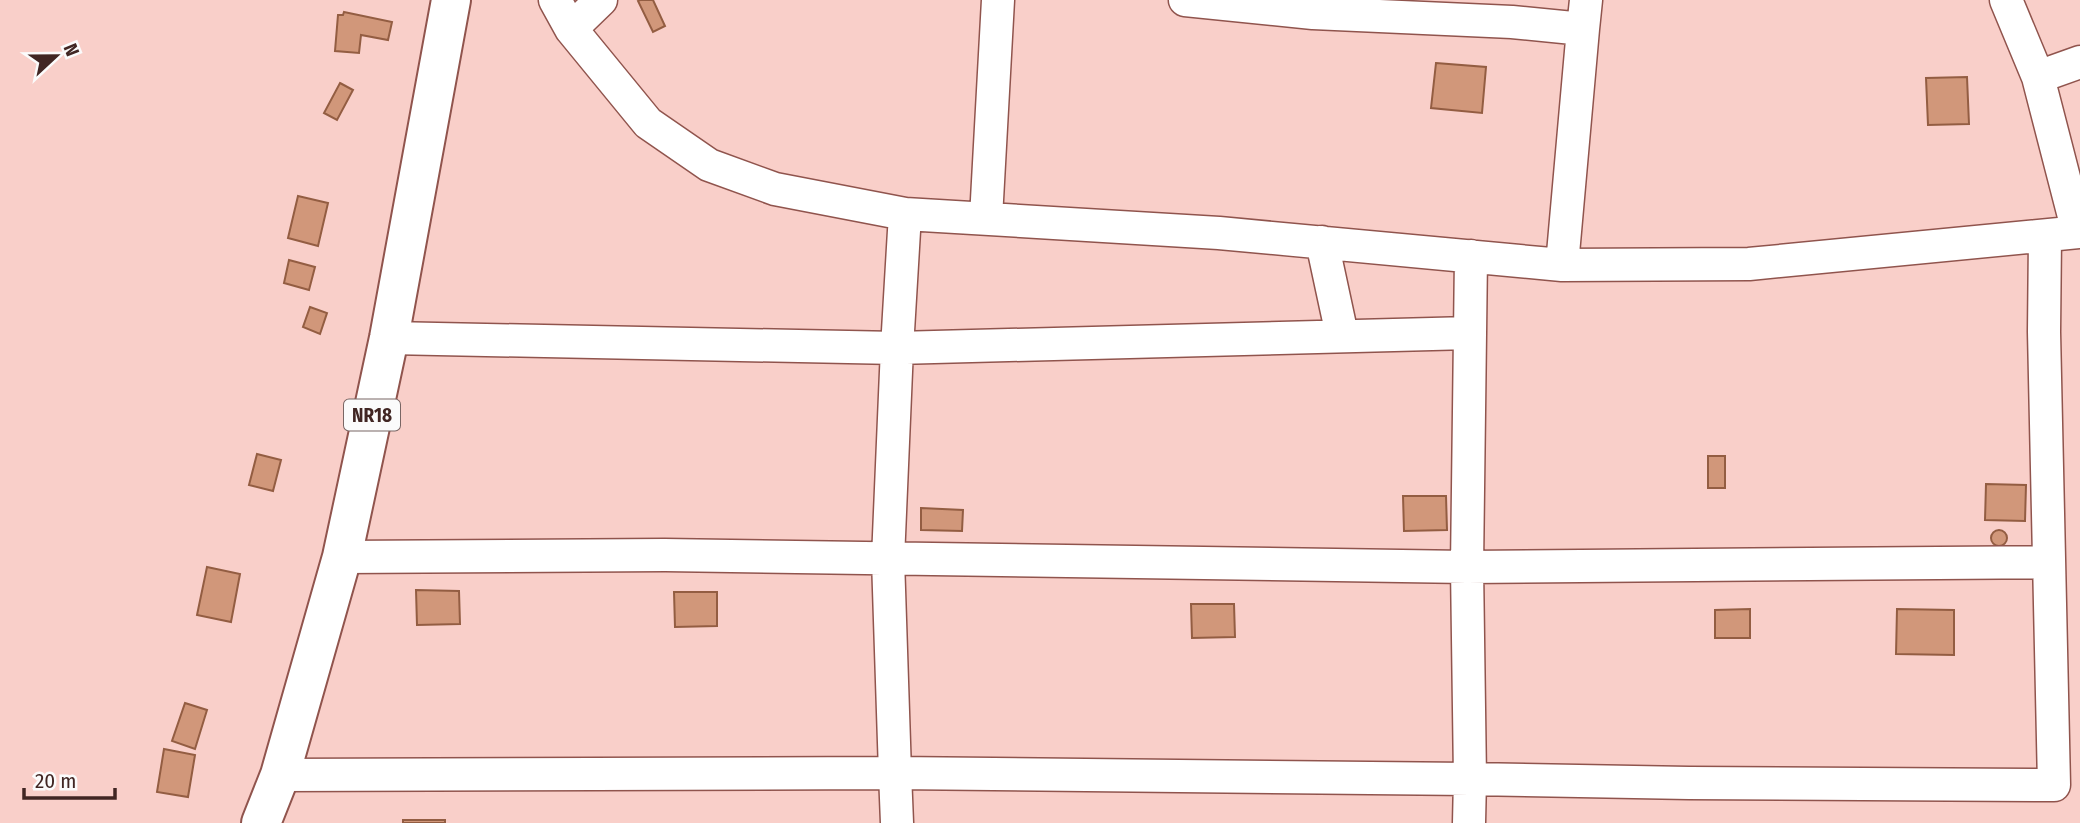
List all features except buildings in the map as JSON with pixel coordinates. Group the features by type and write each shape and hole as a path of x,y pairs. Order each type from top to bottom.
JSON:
{"main road":[{"name":"NR18","path":"261,823 280,775 342,556 389,338 451,0"}],"street":[{"path":"555,0 570,29 648,124 709,165 775,189 905,214 1219,233 1562,265 1749,264 2079,232 2038,77 2006,0"},
{"path":"570,29 601,0"},
{"path":"986,218 998,0"},
{"path":"1185,0 1313,13 1512,22 1584,14 1562,265"},
{"path":"2038,77 2080,62"},
{"path":"897,823 888,559 905,214"},
{"path":"280,775 895,773 2067,785 2049,562 2045,237"},
{"path":"1322,242 1342,335"},
{"path":"1469,823 1471,256"},
{"path":"389,338 897,348 1470,333"},
{"path":"342,556 665,555 1468,567 2049,562"}]}
